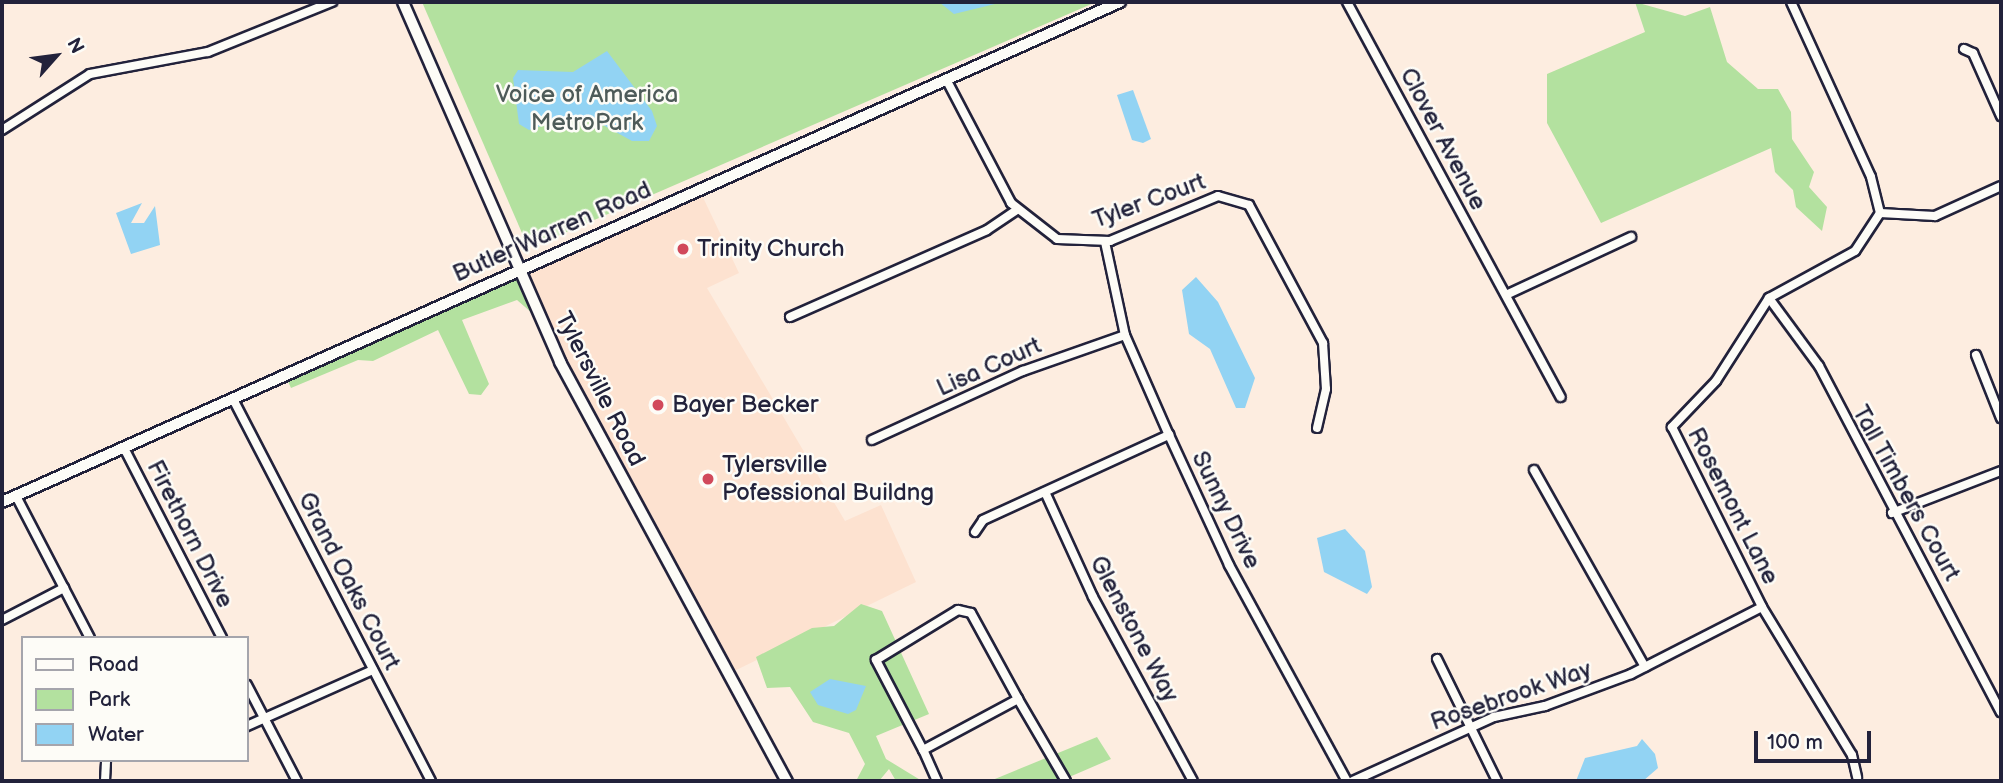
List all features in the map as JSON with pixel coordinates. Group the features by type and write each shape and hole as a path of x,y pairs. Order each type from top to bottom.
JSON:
{"main road":[{"name":"Tylersville Road","path":"403,2 519,271 597,433 786,781"},
{"name":"Butler Warren Road","path":"2,502 1120,2"}],"street":[{"path":"2,130 90,74 208,52 332,2"},
{"name":"Clover Avenue","path":"1347,2 1561,397"},
{"path":"1791,2 1871,177 1880,213 1935,216 2001,186"},
{"path":"1964,49 1973,53 2001,116"},
{"name":"Tyler Court","path":"946,79 1017,210 1057,239 1105,242 1218,196 1249,205 1323,343 1326,389 1317,428"},
{"path":"790,317 987,230 1017,210"},
{"name":"Rosemont Lane","path":"1857,777 1852,755 1762,607 1672,427 1716,381 1769,298 1855,251 1880,213"},
{"path":"1506,295 1631,237"},
{"name":"Sunny Drive","path":"1105,242 1125,335 1169,436 1229,565 1350,781"},
{"name":"Tall Timbers Court","path":"1769,298 1819,366 1892,513 2001,712"},
{"name":"Lisa Court","path":"872,440 1045,362 1125,335"},
{"path":"1976,355 2001,418"},
{"name":"Grand Oaks Court","path":"233,399 430,781"},
{"path":"975,532 983,520 1169,436"},
{"name":"Firethorn Drive","path":"124,448 221,636"},
{"path":"1534,470 1645,667"},
{"path":"1892,513 2001,471"},
{"name":"Glenstone Way","path":"1045,492 1093,597 1193,781"},
{"path":"16,496 89,636"},
{"path":"2,620 64,588"},
{"name":"Rosebrook Way","path":"1350,781 1467,728 1645,667 1762,607"},
{"path":"937,781 876,660 958,610 971,613 1066,781"},
{"path":"1437,659 1467,728 1497,781"},
{"path":"248,726 373,670"},
{"path":"248,687 297,781"},
{"path":"923,750 1018,699"},
{"path":"104,781 106,762"}],"shaded area":[{"path":"699,189 739,273 707,288 845,521 881,505 916,582 728,674 603,444 519,271"}],"green space":[{"name":"Voice of America MetroPark","path":"422,2 1096,2 539,244 522,233"},
{"path":"1635,2 1685,16 1710,7 1727,62 1758,89 1778,89 1791,112 1792,139 1814,172 1809,187 1827,207 1822,231 1796,207 1793,190 1775,172 1771,148 1601,223 1547,123 1547,74 1645,32"},
{"path":"519,271 540,320 517,300 462,320 489,384 481,395 469,394 438,330 373,361 358,360 291,388 285,375"},
{"path":"861,604 882,611 929,714 876,736 886,759 922,781 896,781 889,769 879,781 856,781 865,764 849,733 813,722 790,687 767,688 756,657 812,628 834,626"},
{"path":"1097,737 1111,759 1060,781 990,781"}],"water":[{"path":"939,2 1003,2 954,14"},
{"path":"607,51 652,111 657,126 649,141 632,141 594,120 565,118 529,130 519,124 513,78 518,70 573,72"},
{"path":"1133,90 1151,139 1143,143 1132,140 1117,95"},
{"path":"142,203 131,223 144,223 155,206 160,245 131,254 116,213"},
{"path":"1196,277 1218,302 1255,378 1245,408 1236,408 1210,349 1189,334 1182,290"},
{"path":"1345,529 1365,551 1372,587 1367,594 1324,572 1317,538"},
{"path":"830,679 866,686 856,710 848,714 818,705 810,692"},
{"path":"1642,739 1655,754 1658,768 1643,781 1576,781 1585,758 1637,746"}],"place":[{"name":"Trinity Church","path":"683,249"},
{"name":"Bayer Becker","path":"658,405"},
{"name":"Tylersville Pofessional Buildng","path":"708,479"}]}
